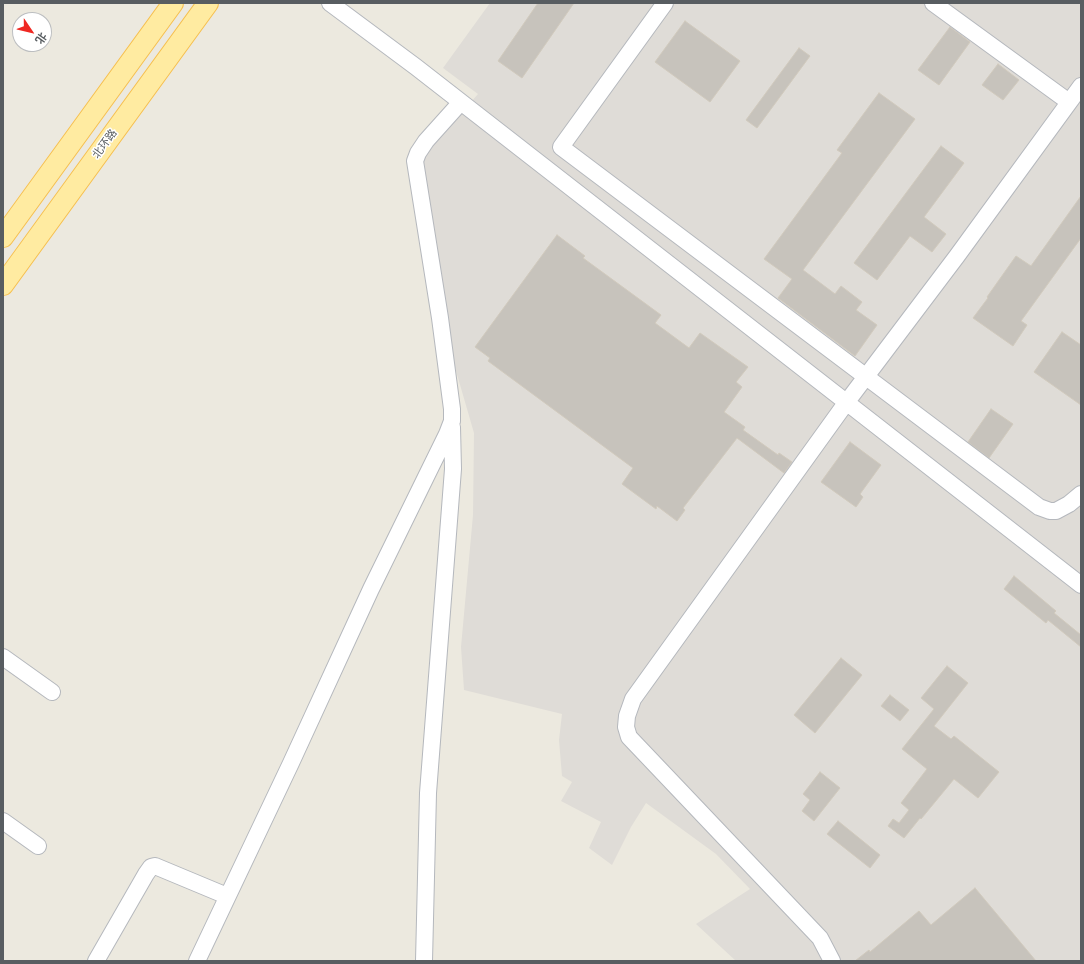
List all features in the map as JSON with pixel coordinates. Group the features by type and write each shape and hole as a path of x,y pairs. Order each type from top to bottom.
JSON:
{"main road":[{"name":"北环路","path":"3,285 208,3"},
{"path":"3,237 171,4"}],"street":[{"path":"330,3 416,67 1081,585"},
{"path":"665,3 561,147 1039,507 1045,510 1056,511 1069,504 1081,494"},
{"path":"933,3 1069,102"},
{"path":"832,961 820,938 629,737 626,727 627,716 633,699 846,403 957,256 1081,86"},
{"path":"424,961 428,794 453,469 452,409 440,318 415,161 418,153 426,141 461,102"},
{"path":"197,961 452,421"},
{"path":"3,657 52,692"},
{"path":"3,821 38,846"},
{"path":"96,961 151,867 155,866 228,896"}],"shaded area":[{"path":"490,3 1081,3 1081,961 736,961 696,924 750,889 716,854 646,803 631,827 612,865 589,848 601,822 561,801 572,782 562,776 559,740 562,714 464,690 461,647 473,515 474,433 454,364 437,271 422,164 427,152 478,94 443,68"}],"building":[{"path":"538,3 574,3 522,78 498,61"},
{"path":"685,21 740,61 710,102 655,62"},
{"path":"950,27 970,42 939,85 918,70"},
{"path":"799,48 810,56 757,128 746,120"},
{"path":"998,64 1019,80 1003,100 982,85"},
{"path":"879,93 915,119 803,270 835,294 841,286 862,302 856,310 877,325 855,356 778,298 792,279 764,259 842,153 837,150"},
{"path":"941,146 964,163 924,217 946,234 932,252 910,236 877,280 854,263"},
{"path":"1081,196 1081,238 1021,321 1027,325 1013,346 973,318 1016,256 1031,266"},
{"path":"557,235 585,256 583,258 661,315 655,323 689,348 700,333 748,367 736,382 742,387 724,412 745,427 743,430 778,455 779,453 792,462 784,473 737,438 683,508 685,510 677,521 657,506 656,509 622,484 633,468 488,361 490,358 475,347"},
{"path":"1062,332 1081,345 1081,405 1034,372"},
{"path":"991,409 1013,424 989,458 968,442"},
{"path":"850,442 881,465 860,494 863,497 856,507 821,482"},
{"path":"1014,576 1056,611 1054,613 1081,635 1081,647 1048,620 1046,623 1004,589"},
{"path":"841,658 862,675 815,733 794,715"},
{"path":"947,666 968,683 934,726 951,739 954,736 999,772 978,798 954,779 904,838 888,826 893,819 899,823 909,810 901,803 927,769 902,749 934,709 921,698"},
{"path":"890,695 909,710 900,721 881,706"},
{"path":"820,772 840,788 814,821 802,811 810,800 803,794"},
{"path":"838,821 880,855 870,868 827,834"},
{"path":"975,888 1036,961 855,961 869,950 870,952 919,911 931,925"}]}
